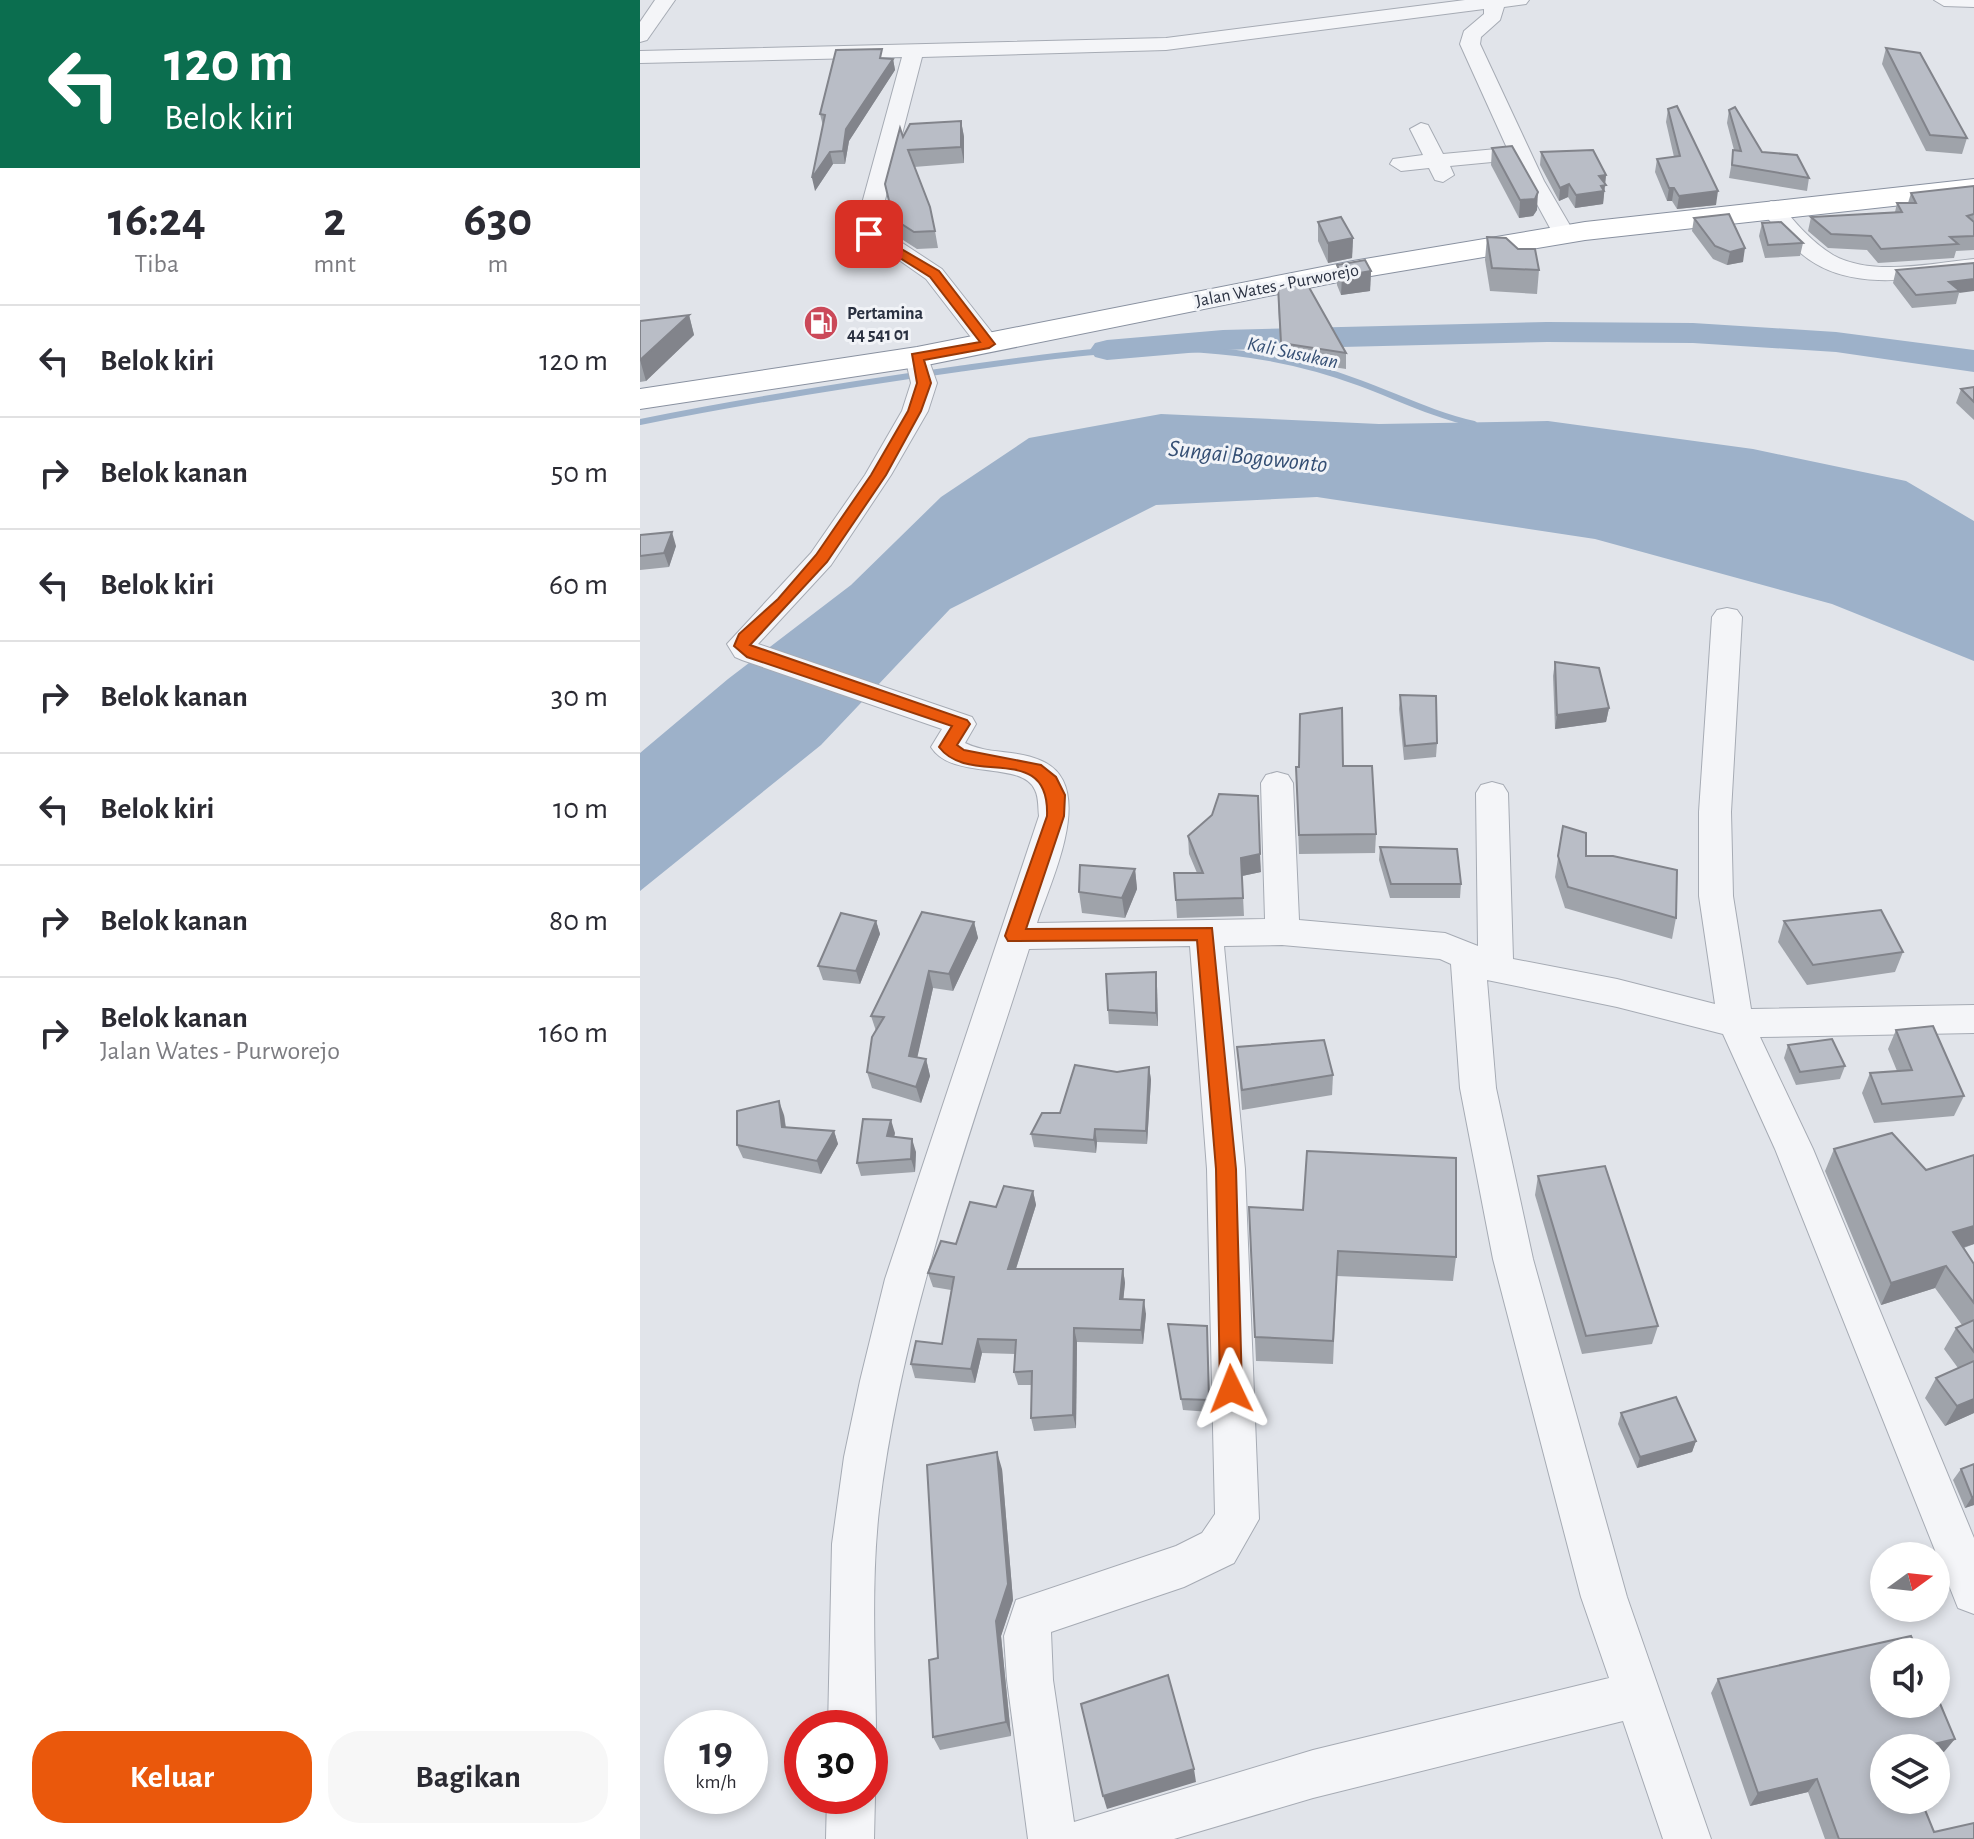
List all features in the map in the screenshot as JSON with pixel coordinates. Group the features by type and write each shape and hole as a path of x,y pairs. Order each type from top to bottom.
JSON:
{"highway":[{"name":"Jalan Wates - Purworejo","path":"640,399 920,369 989,344 1353,270 1564,234 1771,208 1974,188"}],"street":[{"path":"640,36 665,0"},
{"path":"640,57 1180,43 1495,0 1519,0"},
{"path":"1495,0 1493,16 1471,35 1470,44 1519,153 1564,234"},
{"path":"1944,0 1974,1"},
{"path":"914,51 866,229 934,274 989,344"},
{"path":"1421,129 1440,168"},
{"path":"1401,164 1440,168 1519,153"},
{"path":"1771,208 1819,255 1847,268 1896,272 1974,266"},
{"path":"852,1710 853,1591 860,1484 905,1279 1055,816 1056,795 1050,781 1035,769 959,755 947,747 961,724 929,710 752,653 743,648 742,641 783,603 821,559 903,433 920,369"},
{"path":"1727,617 1715,812 1716,896 1736,1023 1794,1149 1974,1592"},
{"path":"1277,783 1282,932"},
{"path":"1492,793 1478,1088 1513,1259 1604,1597 1687,1839"},
{"path":"1015,936 1282,932 1445,946 1482,963 1736,1023 1974,1019"},
{"path":"1052,1839 1030,1680 1027,1636 1032,1616 1184,1565 1218,1548 1237,1519 1226,1169 1206,933"},
{"path":"1091,1839 1313,1774 1638,1694"},
{"path":"850,1839 851,1814"}],"water":[{"name":"Sungai Bogowonto","path":"1161,414 1379,424 1548,421 1753,449 1906,481 1974,521 1974,661 1832,604 1595,539 1317,497 1156,505 950,609 821,745 640,891 640,753 728,679 851,585 941,497 1029,438"}],"building":[{"path":"1886,48 1920,53 1967,138 1930,135"},
{"path":"882,49 880,58 893,59 846,129 843,151 830,152 812,178 825,115 820,114 836,50"},
{"path":"1677,106 1718,191 1679,196 1674,188 1669,188 1657,159 1680,156 1668,109"},
{"path":"1735,107 1762,152 1797,155 1809,178 1732,165 1733,150 1741,151 1729,110"},
{"path":"961,121 961,147 908,150 930,207 935,231 914,232 880,210 891,209 885,184 900,128 903,137 910,124"},
{"path":"1512,146 1538,192 1535,199 1520,200 1492,148"},
{"path":"1593,150 1606,175 1599,176 1606,185 1601,186 1604,191 1576,195 1569,184 1560,188 1541,152"},
{"path":"1974,186 1974,214 1967,216 1974,222 1974,236 1950,237 1958,244 1881,249 1871,236 1831,234 1811,217 1902,212 1897,203 1916,203 1911,193"},
{"path":"1729,214 1745,248 1730,252 1715,246 1694,218"},
{"path":"1341,217 1353,238 1328,243 1318,222"},
{"path":"1781,222 1803,243 1768,245 1762,223"},
{"path":"1487,237 1506,238 1518,249 1535,249 1539,270 1492,268"},
{"path":"1365,260 1371,271 1342,276 1337,265"},
{"path":"1974,263 1974,279 1949,282 1960,291 1916,295 1896,270"},
{"path":"1306,282 1346,353 1281,343 1278,286"},
{"path":"689,315 640,360 640,321"},
{"path":"1974,387 1974,402 1961,389"},
{"path":"672,532 664,553 640,556 640,535"},
{"path":"1555,662 1599,668 1609,708 1557,715"},
{"path":"1400,695 1436,696 1437,743 1405,746"},
{"path":"1342,708 1343,766 1372,766 1376,834 1299,835 1296,767 1299,767 1300,714"},
{"path":"1219,794 1258,796 1260,854 1241,858 1243,898 1176,900 1174,873 1203,873 1188,836 1212,815"},
{"path":"1563,826 1586,833 1586,856 1613,856 1677,870 1676,918 1568,887 1558,856"},
{"path":"1380,847 1457,849 1461,884 1391,884"},
{"path":"1080,865 1135,869 1122,898 1079,892"},
{"path":"1881,910 1903,952 1813,965 1784,921"},
{"path":"922,912 974,922 949,974 929,971 909,1056 926,1059 916,1087 867,1072 872,1037 884,1017 871,1016"},
{"path":"841,913 876,921 856,971 818,966"},
{"path":"1156,972 1156,1013 1108,1010 1106,974"},
{"path":"1933,1026 1964,1096 1882,1104 1870,1073 1912,1070 1896,1030"},
{"path":"1832,1039 1845,1066 1800,1072 1788,1045"},
{"path":"1324,1040 1333,1075 1242,1090 1237,1047"},
{"path":"1075,1065 1117,1072 1149,1067 1146,1131 1095,1129 1094,1140 1031,1134 1042,1113 1060,1113"},
{"path":"779,1101 782,1127 834,1131 817,1161 737,1145 737,1111"},
{"path":"863,1119 891,1120 887,1136 912,1139 911,1159 857,1163"},
{"path":"1892,1133 1926,1170 1974,1155 1974,1226 1953,1232 1974,1264 1974,1303 1946,1266 1891,1283 1834,1149"},
{"path":"1307,1151 1456,1158 1456,1257 1338,1251 1333,1341 1255,1337 1249,1207 1303,1210"},
{"path":"1605,1166 1658,1326 1586,1336 1538,1176"},
{"path":"1004,1186 1033,1191 1008,1269 1123,1269 1120,1299 1144,1300 1141,1330 1074,1328 1073,1415 1031,1418 1032,1371 1014,1372 1016,1340 978,1339 971,1369 911,1364 916,1341 942,1344 954,1277 928,1273 941,1241 956,1244 970,1202 996,1207"},
{"path":"1974,1320 1974,1352 1956,1328"},
{"path":"1168,1324 1207,1326 1209,1400 1181,1399"},
{"path":"1974,1361 1974,1399 1957,1406 1936,1378"},
{"path":"1676,1397 1696,1441 1640,1457 1621,1413"},
{"path":"997,1452 1008,1584 996,1621 1006,1722 933,1737 929,1660 938,1658 927,1465"},
{"path":"1974,1464 1974,1497 1972,1497 1961,1469"},
{"path":"1870,1645 1870,1718 1946,1718 1955,1739 1950,1740 1950,1734 1870,1734 1870,1814 1927,1814 1934,1832 1974,1823 1974,1839 1839,1839 1817,1779 1758,1793 1718,1679"},
{"path":"1168,1675 1194,1769 1103,1796 1081,1704"}],"waterway":[{"path":"1107,350 1223,340 1547,332 1693,333 1836,342 1974,361"},
{"name":"Kali Susukan","path":"640,422 798,393 993,364 1131,349 1166,349 1236,353 1299,364 1474,424"}],"place":[{"name":"Pertamina 44 541 01","path":"821,323"}],"route":[{"path":"869,234 934,274 989,344 917,357 924,383 915,411 878,475 821,559 783,603 742,641 742,646 752,653 929,710 961,724 947,747 959,755 1035,769 1050,781 1056,795 1055,816 1015,936 1206,933 1226,1169 1231,1389"}]}
